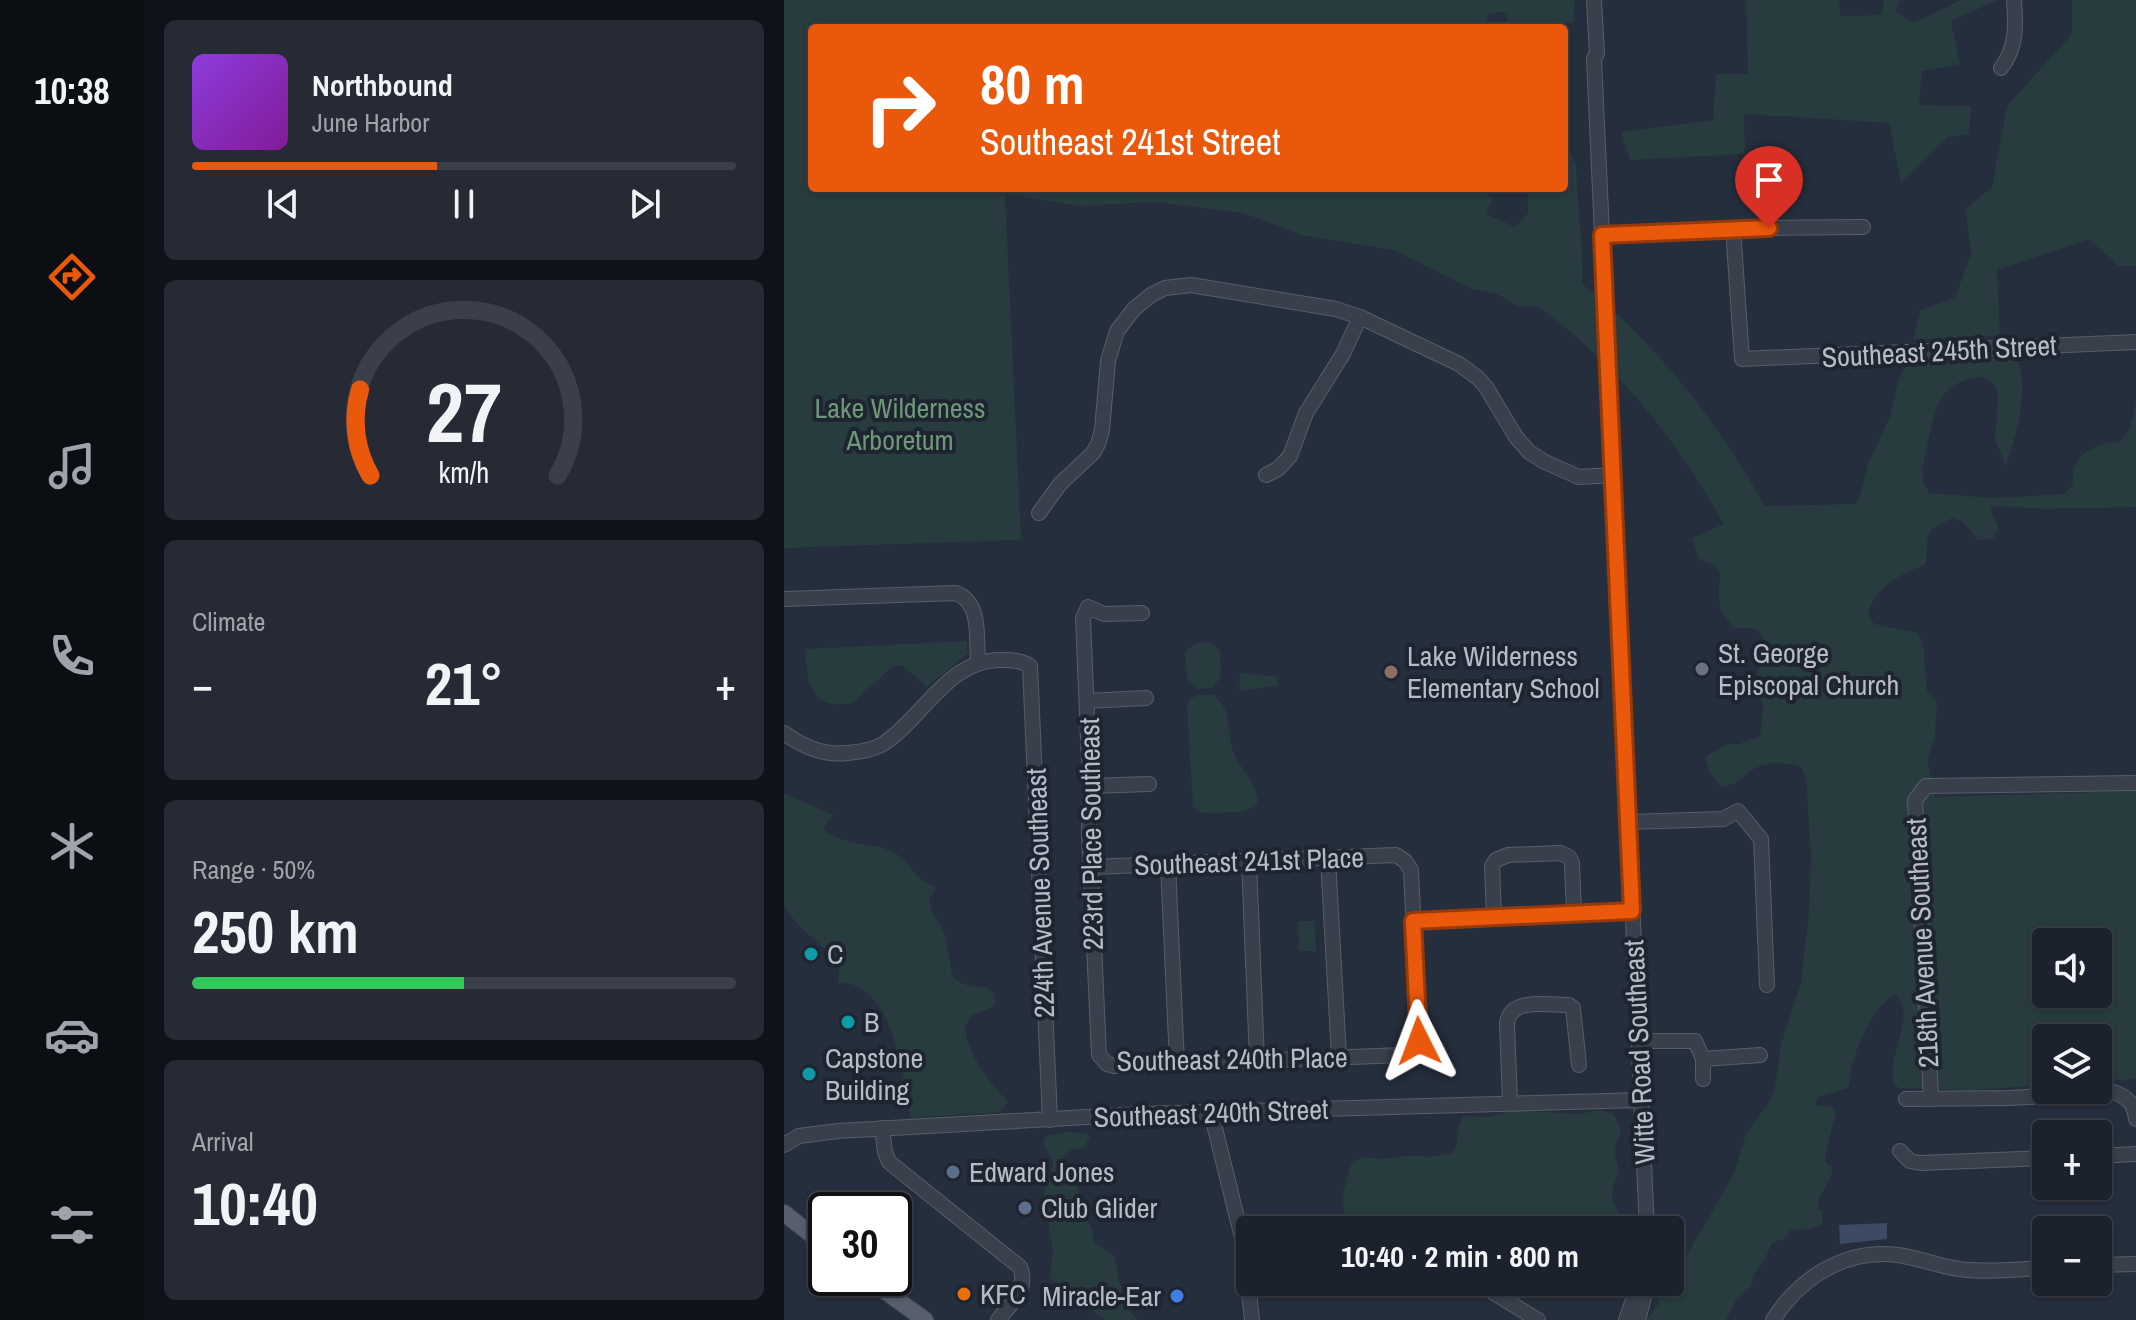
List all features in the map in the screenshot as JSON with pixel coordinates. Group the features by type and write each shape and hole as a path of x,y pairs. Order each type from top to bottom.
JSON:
{"main road":[{"path":"784,1213 808,1232"},
{"path":"892,1296 925,1320"}],"street":[{"name":"Witte Road Southeast","path":"1585,0 1587,54 1594,58"},
{"name":"Witte Road Southeast","path":"1594,0 1597,54 1594,58 1646,1216"},
{"path":"2001,68 2011,56 2015,41 2014,0"},
{"path":"1602,235 1733,228 1863,227"},
{"name":"Southeast 245th Street","path":"1733,228 1742,359 2136,342"},
{"path":"1039,513 1060,484 1093,453 1098,444 1108,361 1117,331 1134,309 1151,295 1165,288 1191,285 1336,309 1360,317 1459,364 1478,378 1516,437 1529,452 1545,462 1579,477 1613,475"},
{"path":"1266,475 1278,469 1290,456 1310,405 1343,354 1360,317"},
{"path":"784,599 956,593 967,598 972,606 978,662 960,672 884,743 875,747 850,753 826,753 807,747 785,734"},
{"name":"223rd Place Southeast","path":"1103,1061 1097,1050 1083,629 1088,607 1104,614 1142,613"},
{"name":"224th Avenue Southeast","path":"978,662 1019,660 1030,666 1050,1120"},
{"path":"1087,701 1146,698"},
{"name":"218th Avenue Southeast","path":"1931,1098 1915,800 1921,790 1926,786 2136,783"},
{"path":"1090,786 1149,784"},
{"path":"1628,822 1723,819 1738,811 1761,839 1767,985"},
{"path":"1494,917 1492,875 1496,860 1521,854 1560,853 1569,857 1572,863 1574,914"},
{"name":"Southeast 241st Place","path":"1091,867 1396,855 1411,870 1413,921"},
{"path":"1328,858 1339,1057"},
{"path":"1249,861 1257,1061"},
{"path":"1168,865 1177,1063"},
{"path":"1413,921 1632,911"},
{"name":"Southeast 240th Place","path":"1103,1061 1114,1066 1409,1054 1419,1041 1413,921"},
{"path":"1510,1103 1507,1024 1513,1009 1569,1005 1573,1008 1579,1065"},
{"path":"1639,1041 1695,1041 1703,1059 1703,1079"},
{"path":"1703,1059 1760,1055"},
{"path":"1906,1099 2114,1092 2127,1097 2136,1119"},
{"name":"Southeast 240th Street","path":"784,1145 799,1136 882,1128 1211,1112 1642,1100"},
{"path":"1211,1112 1238,1216"},
{"path":"882,1128 889,1162 1020,1267 1022,1288 998,1320"},
{"path":"1900,1151 1910,1161 1920,1163 2032,1159"},
{"path":"2112,1155 2136,1154"},
{"path":"1773,1320 1800,1287 1817,1273 1840,1261 1864,1256 1882,1253 1903,1255 1976,1271 2032,1269"},
{"path":"2112,1265 2136,1264"},
{"path":"1250,1296 1252,1320"},
{"path":"1499,1296 1538,1320"},
{"path":"1626,1320 1634,1296"},
{"path":"1638,1320 1644,1296"}],"green space":[{"name":"Lake Wilderness Arboretum","path":"784,0 1575,0 1573,23 1546,24 1508,24 1503,12 1487,15 1486,24 808,24 808,192 1484,192 1493,198 1486,214 1515,227 1528,213 1527,192 1568,192 1568,152 1572,154 1576,165 1582,284 1636,332 1684,386 1727,444 1765,506 1856,504 1867,466 1890,416 1899,378 1905,367 1927,357 2015,353 2022,381 2021,410 2006,466 1995,440 1998,397 1995,385 1984,377 1968,380 1957,384 1941,399 1923,465 1924,482 1930,493 1992,498 2065,494 2073,484 2074,469 2080,457 2098,446 2119,441 2127,433 2136,399 2136,507 2047,509 1991,506 1999,528 1993,539 1978,540 1963,522 1952,518 1930,532 1926,564 1883,588 1868,613 1874,624 1918,633 1923,644 1927,692 1937,701 1935,737 1927,760 1935,797 2136,791 2136,1079 2112,1080 2112,1024 2032,1024 2032,1086 1972,1090 1899,1088 1894,1085 1892,1073 1904,1014 1896,995 1881,1006 1868,1027 1853,1061 1848,1088 1819,1097 1815,1105 1833,1107 1836,1111 1825,1158 1832,1167 1832,1173 1818,1203 1818,1209 1823,1212 1822,1224 1811,1229 1791,1230 1784,1239 1772,1243 1754,1274 1751,1287 1736,1300 1726,1320 1647,1320 1659,1303 1659,1296 1684,1296 1684,1260 1733,1176 1746,1134 1769,1102 1775,1087 1781,1044 1801,983 1809,911 1811,857 1806,778 1801,767 1767,764 1722,787 1711,774 1705,757 1727,744 1739,744 1760,736 1763,709 1757,675 1765,651 1764,640 1757,629 1734,628 1723,614 1719,601 1720,571 1711,563 1700,560 1692,538 1724,524 1686,462 1642,405 1593,353 1538,306 1519,307 1497,294 1472,289 1394,250 1304,236 1243,213 1154,202 1079,206 1005,194 1021,540 784,548"},
{"path":"1746,0 1839,0 1841,16 1882,15 1884,0 1900,0 1896,12 1914,23 1961,0 1998,0 1951,21 1960,64 1922,71 1919,105 1971,106 1969,134 1948,137 1901,184 1889,123 1744,114 1745,154 1630,160 1621,132 1713,120 1716,74 1748,74"},
{"path":"2072,0 2136,0 2136,266 2118,266 2089,239 1997,270 2000,335 1913,340 1920,310 1955,298 1971,253 1965,209 1992,187 2007,106 2072,34"},
{"path":"966,641 968,653 927,687 903,666 894,665 853,703 828,703 819,698 807,672 805,649"},
{"path":"1210,642 1220,651 1221,677 1212,688 1198,689 1187,679 1185,652 1195,643"},
{"path":"1240,673 1276,676 1278,685 1239,692"},
{"path":"1198,695 1214,695 1224,707 1235,755 1257,795 1258,804 1252,808 1239,812 1201,813 1193,806 1187,706 1190,699"},
{"path":"784,793 833,815 823,828 830,834 893,852 919,877 936,888 929,899 944,934 953,977 968,986 986,987 995,994 995,1006 971,1016 965,1026 975,1058 1008,1102 1000,1112 911,1118 899,1057 883,1014 872,997 857,986 838,983 839,962 797,924 784,906"},
{"path":"1298,921 1315,921 1316,951 1299,951"},
{"path":"1513,1110 1579,1114 1601,1110 1613,1114 1620,1134 1615,1150 1619,1172 1612,1193 1620,1216 1344,1216 1343,1192 1352,1162 1363,1157 1430,1157 1452,1153 1464,1116 1489,1117"},
{"path":"1067,1132 1086,1133 1090,1137 1084,1147 1063,1156 1078,1190 1080,1208 1092,1228 1094,1242 1115,1256 1125,1300 1138,1320 1105,1320 1050,1278 1053,1253 1044,1193 1053,1160 1044,1146 1044,1139"}],"water":[{"path":"1887,1223 1887,1239 1840,1244 1839,1225"}],"place":[{"name":"St. George Episcopal Church","path":"1702,669"},
{"name":"Lake Wilderness Elementary School","path":"1391,672"},
{"name":"C","path":"811,954"},
{"name":"B","path":"848,1022"},
{"name":"Capstone Building","path":"809,1074"},
{"name":"Edward Jones","path":"953,1172"},
{"name":"Club Glider","path":"1025,1208"},
{"name":"KFC","path":"964,1294"},
{"name":"Miracle-Ear","path":"1177,1296"}],"route":[{"path":"1419,1041 1413,921 1632,911 1602,235 1769,228"}]}
